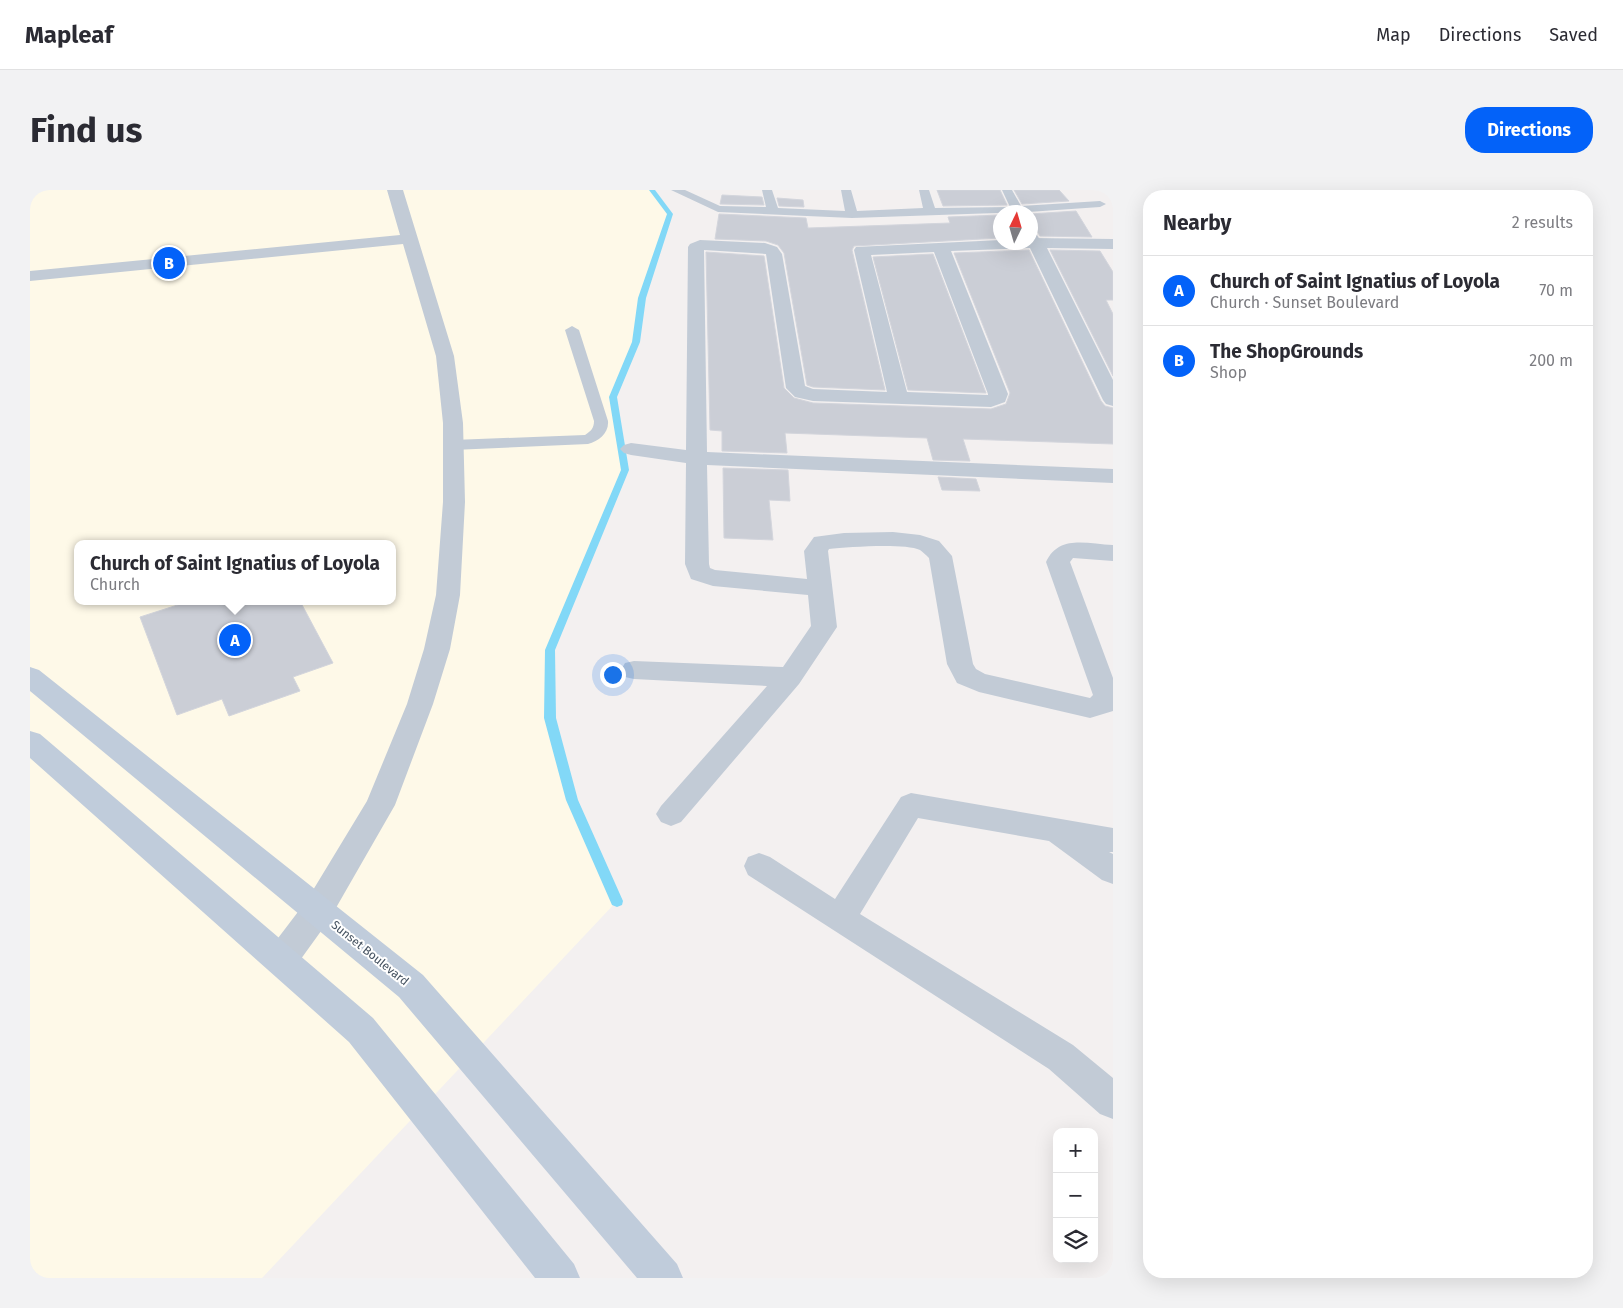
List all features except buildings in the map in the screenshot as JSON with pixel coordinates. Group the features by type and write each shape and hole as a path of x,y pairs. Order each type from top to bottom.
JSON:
{"main road":[{"name":"Sunset Boulevard","path":"30,677 411,986 663,1278"},
{"path":"30,742 361,1030 560,1278"}],"street":[{"path":"281,960 318,910 380,805 420,704 438,649 448,595 454,502 453,423 445,356 395,190"},
{"path":"1038,238 1113,244"},
{"path":"30,276 409,239"},
{"path":"899,399 862,252 864,249 940,248 993,242"},
{"path":"821,588 713,578 699,573 697,564 696,458 696,246 765,248 772,250 796,388 802,393 899,399 991,401 998,398 995,385 940,248"},
{"path":"1038,248 1113,400"},
{"path":"632,449 696,458 1113,476"},
{"path":"671,814 790,677 824,627 816,551 822,542 838,539 912,541 929,546 940,556 960,664 966,676 978,682 1090,708 1105,704 1106,695 1058,562 1061,555 1068,550 1113,553"},
{"path":"634,670 790,677"},
{"path":"840,919 911,805 1113,840"},
{"path":"1052,829 1113,871"},
{"path":"759,866 1060,1058 1113,1101"}],"lane":[{"path":"676,190 718,209 852,215 993,211"},
{"path":"767,190 773,211"},
{"path":"846,190 852,215"},
{"path":"924,190 930,212"},
{"path":"1007,190 1014,205"},
{"path":"1091,190 1100,204"},
{"path":"1038,209 1100,204 1113,205"},
{"path":"453,445 588,439 595,435 601,427 601,421 572,330"}],"shaded area":[{"path":"30,190 652,190 670,214 642,298 636,342 613,397 625,470 545,652 553,729 572,800 617,901 262,1278 30,1278"}],"waterway":[{"path":"617,901 572,800 550,718 550,650 625,470 613,397 636,342 642,298 670,214 652,190"}],"place":[{"name":"The ShopGrounds","path":"169,263"},
{"name":"Church of Saint Ignatius of Loyola","path":"235,640"}]}
